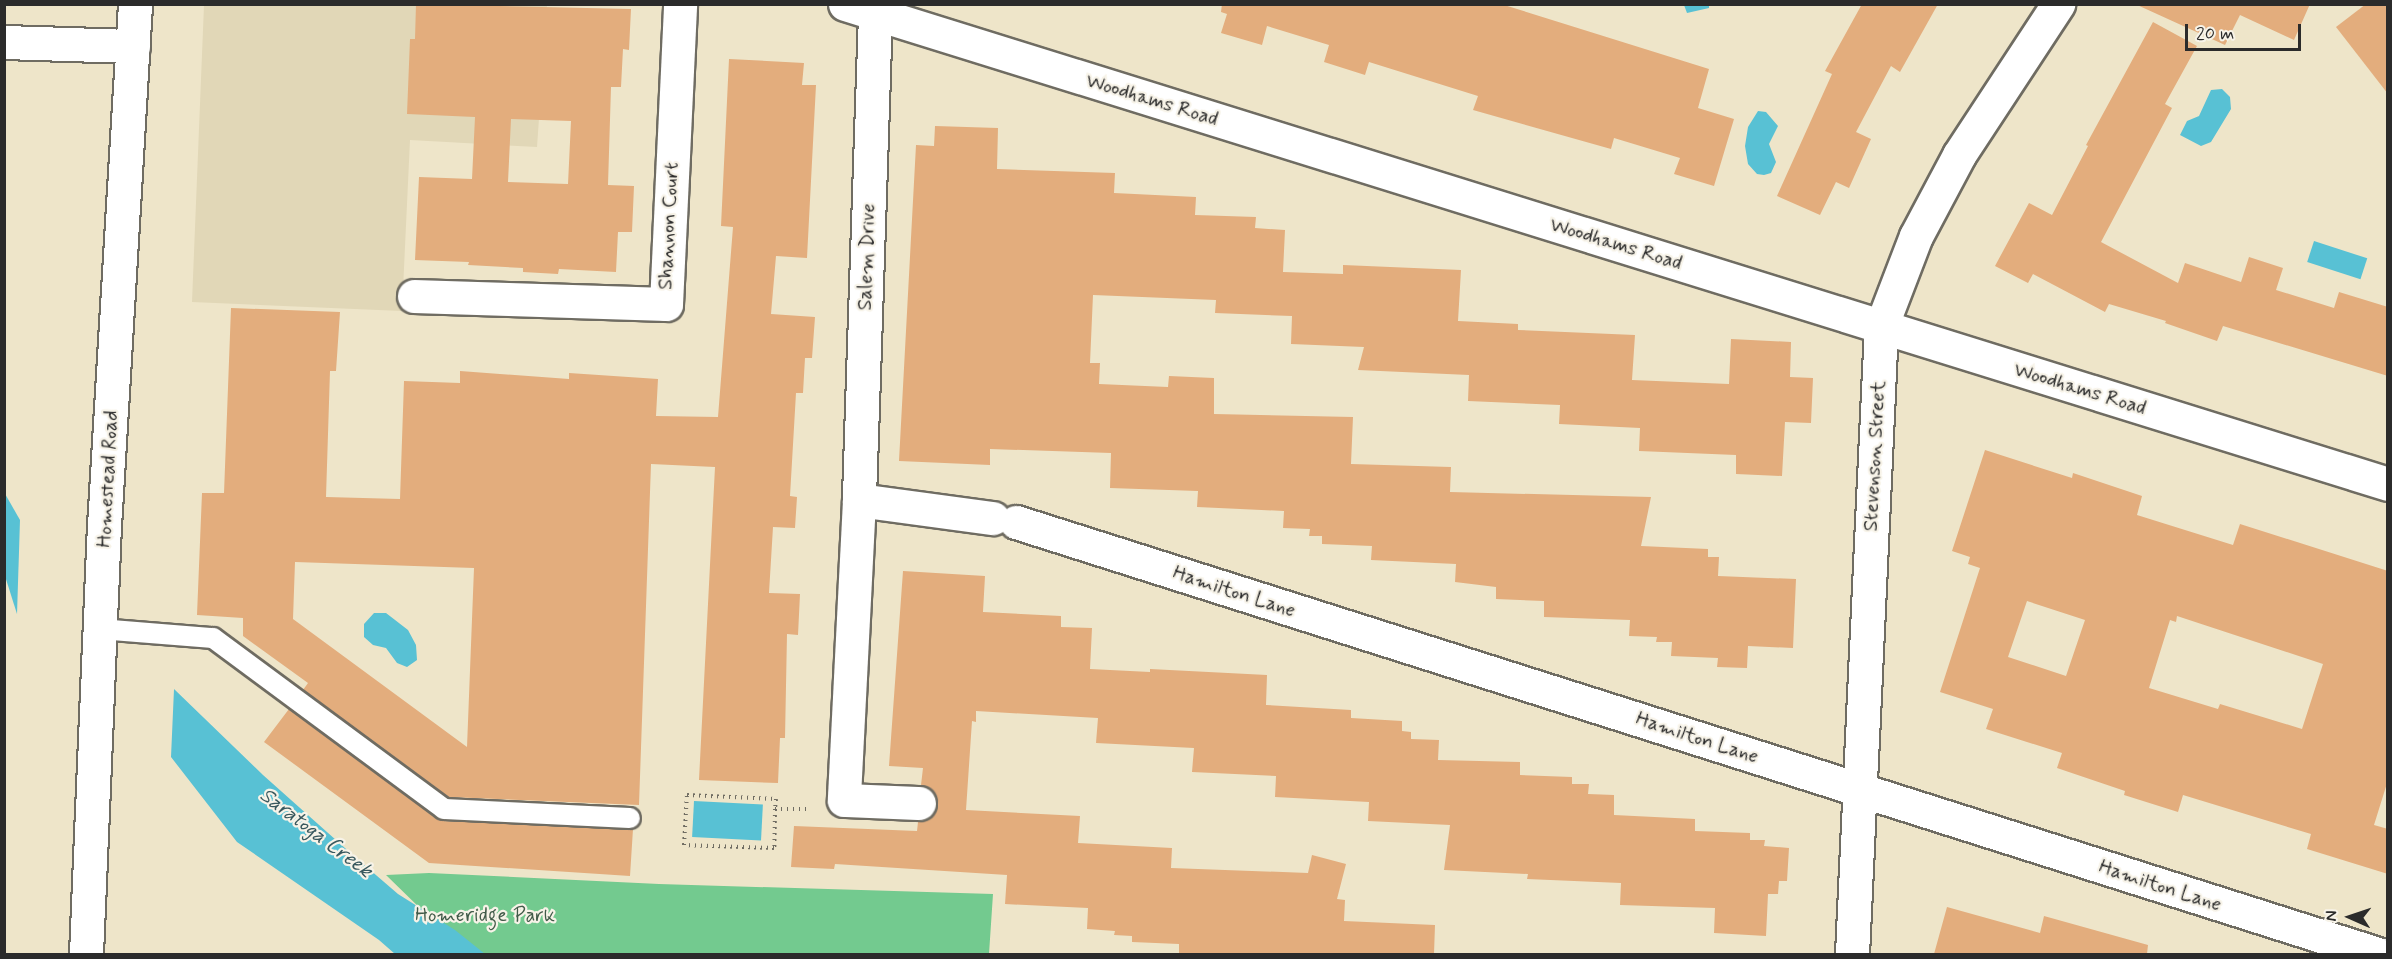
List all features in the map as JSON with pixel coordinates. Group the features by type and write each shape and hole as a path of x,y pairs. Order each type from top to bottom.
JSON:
{"street":[{"name":"Homestead Road","path":"87,954 100,629 135,4"},
{"name":"Shannon Court","path":"414,296 666,304 680,4"},
{"name":"Woodhams Road","path":"845,4 2388,484"},
{"name":"Stevenson Street","path":"1852,954 1881,327 1916,236 1959,155 2058,4"},
{"name":"Salem Drive","path":"875,14 860,500 844,800 919,803"},
{"path":"4,42 133,46"},
{"name":"Hamilton Lane","path":"860,500 1005,520 2378,954"}],"lane":[{"path":"100,629 213,638 444,809 630,818"}],"path":[{"path":"775,809 807,811 846,773"},
{"path":"687,795 776,799 775,809 774,848 684,845 687,795"}],"shaded area":[{"path":"204,5 547,5 537,147 410,140 402,311 192,302"}],"green space":[{"name":"Homeridge Park","path":"429,873 659,884 993,894 989,954 467,954 386,875"}],"water":[{"path":"1684,5 1709,5 1709,8 1687,13"},
{"path":"2222,89 2230,97 2231,109 2211,142 2201,146 2180,135 2187,121 2199,116 2211,90"},
{"path":"1758,111 1766,112 1778,126 1769,144 1776,162 1771,173 1764,175 1757,174 1748,164 1745,146 1748,127"},
{"path":"2314,241 2367,258 2360,279 2307,262"},
{"path":"4,492 20,520 17,614 5,576"},
{"path":"374,613 386,613 408,630 416,645 417,660 407,667 397,663 386,648 373,645 364,637 364,624"},
{"name":"Saratoga Creek","path":"174,689 263,775 398,894 455,930 485,954 395,954 379,940 237,842 171,757"},
{"path":"694,801 763,805 761,841 692,837"}],"building":[{"path":"416,4 631,9 629,50 623,49 621,87 611,87 608,185 634,186 632,232 618,232 616,272 559,269 558,274 523,272 523,268 468,265 469,262 415,260 419,177 472,179 475,117 407,114 410,39 415,39","holes":["511,119 571,121 568,184 508,182"]},
{"path":"1222,4 1501,4 1709,69 1698,108 1734,119 1714,186 1674,174 1680,158 1614,138 1611,149 1473,110 1478,96 1369,62 1365,75 1324,62 1329,45 1267,26 1262,45 1221,33 1227,14 1221,12"},
{"path":"1862,4 1938,4 1900,72 1891,66 1856,132 1871,139 1849,188 1836,182 1820,215 1777,196 1832,74 1825,71"},
{"path":"2135,4 2310,4 2294,40 2240,15 2225,45"},
{"path":"2366,4 2388,4 2388,94 2336,27"},
{"path":"2153,22 2197,46 2165,104 2172,108 2101,242 2178,283 2185,263 2241,282 2249,257 2283,268 2276,290 2334,308 2339,292 2388,307 2388,376 2223,326 2217,341 2165,323 2166,321 2109,304 2105,312 2033,274 2028,283 1995,266 2029,203 2052,215 2088,146 2086,145"},
{"path":"729,59 804,63 802,85 816,85 807,258 776,256 771,314 815,317 812,358 805,358 803,393 796,393 790,496 797,497 795,528 773,527 769,593 800,594 798,635 787,634 785,738 780,738 778,783 699,780 715,467 651,464 639,805 448,797 303,690 308,683 243,636 243,618 197,615 202,493 224,493 231,308 340,312 336,371 330,371 326,497 400,499 404,381 460,383 460,371 569,379 569,373 658,379 656,416 718,417 733,227 721,226","holes":["295,562 474,568 467,747 293,619"]},
{"path":"935,126 998,128 997,169 1115,173 1114,193 1196,197 1195,215 1256,217 1255,228 1285,230 1283,272 1343,274 1343,265 1461,270 1458,321 1518,324 1518,330 1635,335 1632,380 1729,384 1731,339 1791,342 1790,377 1813,378 1811,423 1785,422 1782,476 1736,474 1736,455 1639,451 1640,428 1559,424 1560,405 1468,401 1469,375 1358,370 1364,347 1291,344 1292,316 1215,313 1216,300 1093,295 1090,363 1100,363 1099,384 1168,387 1169,376 1214,378 1214,414 1353,417 1351,464 1451,467 1450,492 1651,497 1641,546 1708,549 1708,557 1719,557 1718,576 1796,579 1793,648 1748,646 1747,668 1717,667 1718,658 1671,656 1672,642 1656,642 1657,637 1629,636 1630,620 1544,617 1544,601 1496,599 1496,587 1455,582 1456,564 1371,560 1372,546 1322,544 1322,536 1309,536 1310,529 1283,528 1284,511 1197,507 1198,491 1110,488 1111,453 990,449 990,465 899,461 916,145 934,146"},
{"path":"1985,450 2072,478 2073,473 2142,496 2137,515 2233,545 2240,524 2388,571 2388,780 2374,825 2388,829 2388,874 2307,849 2311,834 2183,795 2178,812 2124,795 2125,791 2057,768 2062,753 1986,729 1993,709 1940,692 1980,568 1968,564 1970,557 1952,551","holes":["2027,601 2085,620 2066,676 2008,657","2177,616 2323,664 2302,729 2220,704 2218,709 2149,688 2170,620 2176,622"]},
{"path":"903,571 985,576 983,612 1061,616 1061,627 1092,628 1090,669 1150,672 1150,669 1267,675 1266,705 1351,710 1351,718 1402,721 1402,731 1411,732 1411,739 1439,740 1438,760 1520,762 1520,775 1572,777 1572,784 1589,784 1588,794 1614,795 1614,815 1695,819 1695,831 1750,833 1750,840 1765,840 1764,846 1789,848 1787,881 1779,881 1778,894 1768,894 1766,936 1714,933 1715,908 1620,905 1621,883 1527,879 1528,874 1444,870 1450,825 1368,821 1369,802 1275,797 1276,776 1192,772 1194,748 1096,743 1098,718 976,711 976,722 972,721 966,810 1080,816 1078,843 1172,848 1171,868 1308,873 1312,855 1346,864 1337,899 1345,900 1344,921 1435,925 1434,954 1179,954 1179,944 1132,942 1132,936 1114,935 1115,931 1087,929 1088,908 1005,904 1007,875 835,864 834,869 791,867 794,826 917,831 918,822 928,819 935,812 938,804 936,795 929,788 921,785 923,768 889,766"},
{"path":"289,709 443,821 633,829 630,876 429,863 264,742"},
{"path":"1947,907 2040,933 2044,916 2148,945 2147,954 1934,954"}]}
